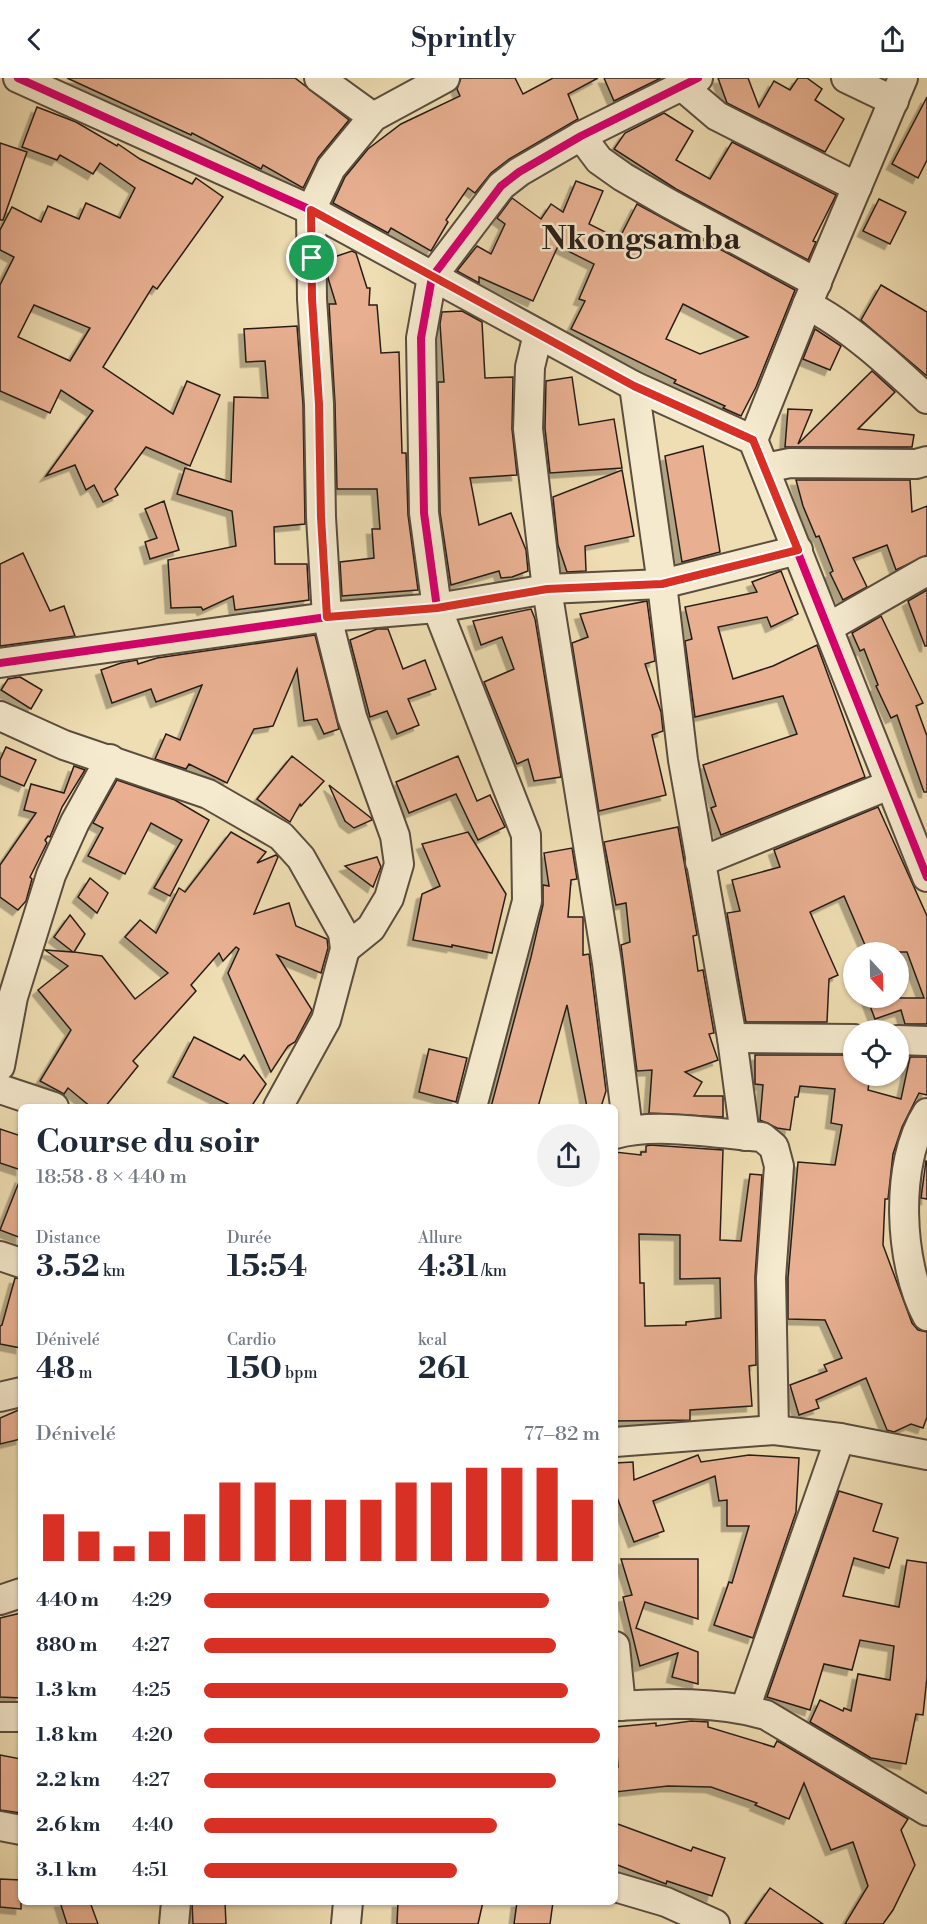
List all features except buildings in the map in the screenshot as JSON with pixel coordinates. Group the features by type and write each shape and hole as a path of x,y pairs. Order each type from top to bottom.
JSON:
{"street":[{"path":"18,78 311,210 634,386 753,440 829,627 889,784 918,821 927,877"},
{"path":"319,78 373,117"},
{"path":"345,949 371,928 389,898 399,864 395,836 352,717 327,617 321,517 319,404 312,299 311,210 331,168 373,117 445,78"},
{"path":"753,440 898,89 846,78"},
{"path":"473,1104 527,901 526,835 437,608 424,513 421,349 432,277 501,186 581,136 690,82 717,116 857,187"},
{"path":"581,136 599,160 812,294 826,315 890,365 927,399"},
{"path":"538,334 528,386 528,429 547,589 607,963 622,1132 669,1130 762,1137 774,1147 779,1166 771,1278 774,1430"},
{"path":"634,386 662,584 682,760 732,1038 745,1136"},
{"path":"765,468 790,463 916,464 927,461"},
{"path":"0,663 327,617 437,608 547,589 662,584 798,550"},
{"path":"829,627 927,571"},
{"path":"0,716 64,745 208,794 251,816 281,836 301,858 343,933 345,949 339,981 323,1028 280,1104"},
{"path":"0,1066 13,998 51,875 79,814 110,759"},
{"path":"700,862 889,784"},
{"path":"732,1038 843,1039"},
{"path":"909,1040 927,1041"},
{"path":"0,1089 45,1104"},
{"path":"927,1113 916,1133 906,1183 904,1226 907,1260 916,1296 927,1316"},
{"path":"0,1256 18,1262"},
{"path":"0,1396 18,1393"},
{"path":"618,1442 774,1430 840,1438 927,1455"},
{"path":"745,1709 840,1438"},
{"path":"0,1600 18,1594"},
{"path":"618,1706 700,1704 745,1709 766,1715 807,1737 927,1811"},
{"path":"0,1717 18,1717"},
{"path":"0,1826 18,1829"},
{"path":"618,1888 666,1902 715,1924"},
{"path":"174,1924 176,1905"},
{"path":"346,1924 348,1905"}],"cycle path":[{"path":"18,78 311,210 634,386 753,440 927,877"},
{"path":"0,663 327,617 437,608 424,513 421,338 432,277 501,186 519,172 581,136 698,78"}],"district":[{"name":"Nkongsamba","path":"641,238"}],"route":[{"path":"311,210 634,386 753,440 798,550 662,584 547,589 437,608 327,617 319,470 319,404 312,299 312,258 311,210"}]}
